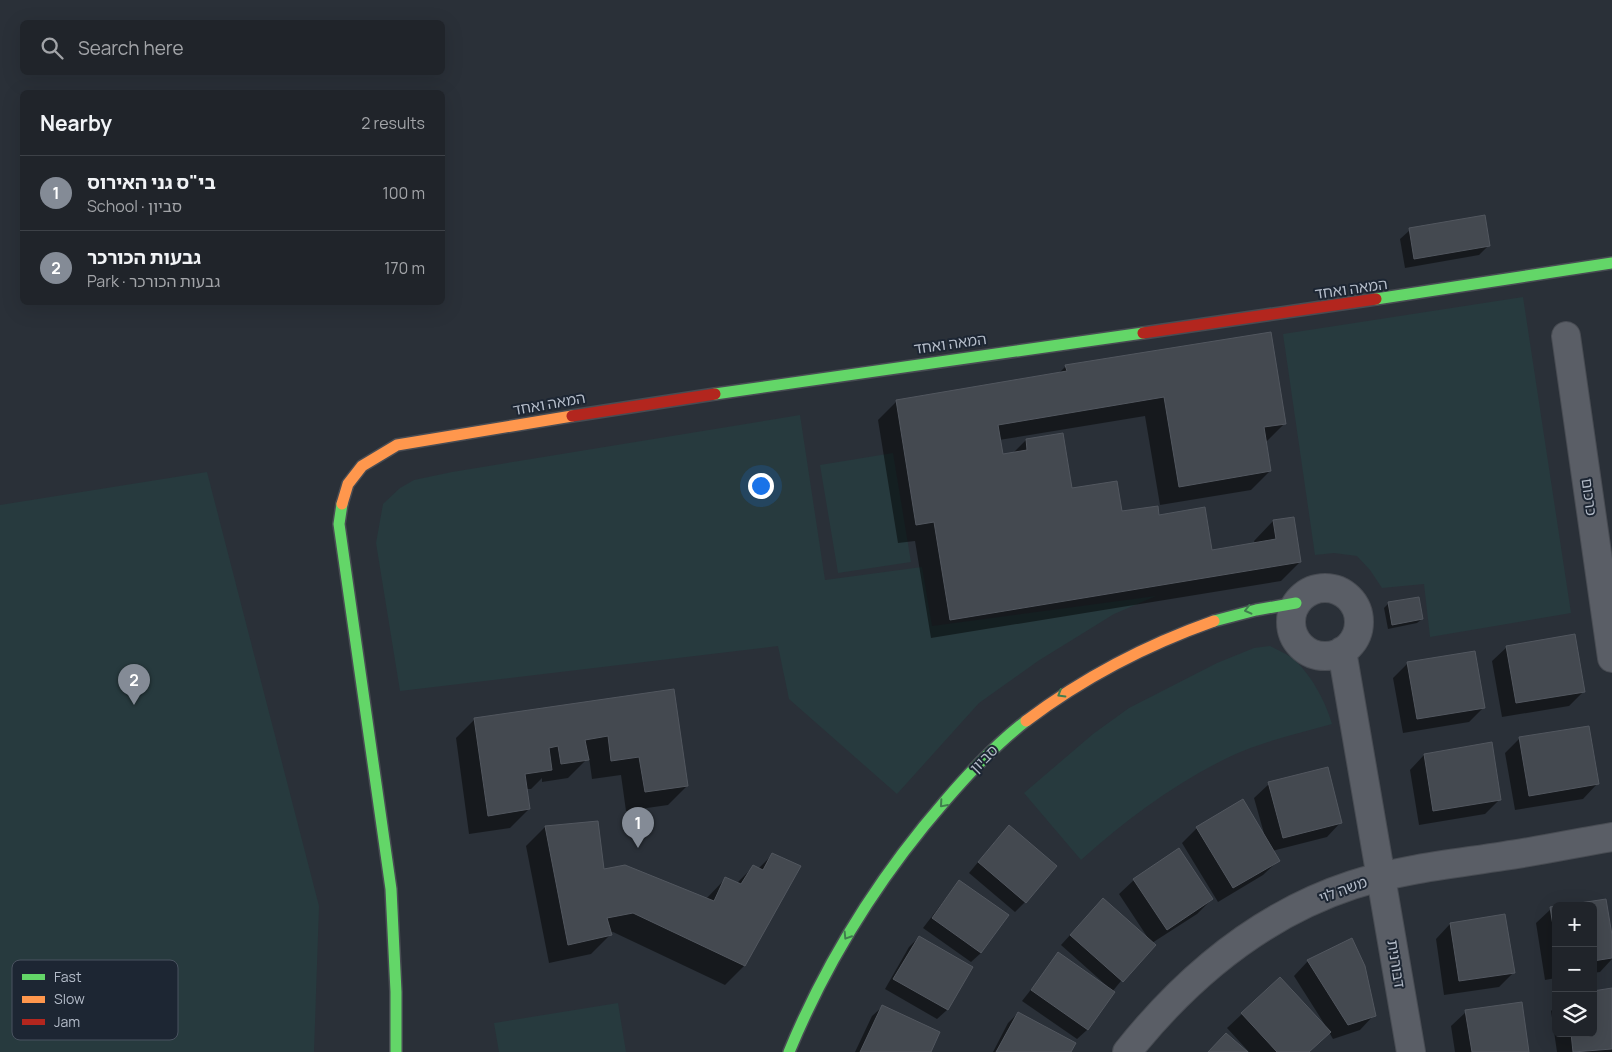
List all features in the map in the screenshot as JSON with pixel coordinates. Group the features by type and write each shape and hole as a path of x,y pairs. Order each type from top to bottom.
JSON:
{"street":[{"name":"המאה ואחד","path":"396,1052 395,964 384,822 339,524 342,499 352,476 372,457 397,445 579,413 1379,300 1612,263"},
{"name":"כרכום","path":"1566,336 1612,658"},
{"path":"1326,587 1338,590 1348,596 1358,611 1360,623 1352,644 1342,652 1331,656 1319,656 1302,648 1295,638 1291,626 1291,615 1296,604 1309,592 1326,587"},
{"name":"סביון","path":"789,1052 825,972 880,883 974,768 1011,733 1056,697 1104,670 1187,630 1230,615 1264,606 1296,604"},
{"path":"1342,652 1382,877"},
{"name":"משה לוי","path":"1127,1052 1151,1022 1181,991 1224,954 1272,921 1308,903 1351,885 1418,868 1612,837"},
{"name":"דבורנית","path":"1382,877 1411,1052"}],"green space":[{"path":"1523,297 1571,613 1430,637 1424,584 1382,588 1370,570 1357,556 1334,553 1315,555 1283,334"},
{"path":"800,415 825,580 922,567 932,626 1156,596 1114,614 1038,661 979,703 897,794 789,699 778,646 400,691 376,543 383,504 400,488 414,480 452,472"},
{"path":"893,453 911,562 838,573 820,465"},
{"path":"207,472 319,906 314,1052 0,1052 0,505"},
{"path":"1270,646 1291,657 1305,671 1326,706 1332,724 1252,747 1207,768 1150,804 1114,831 1081,860 1024,793 1093,734 1129,708 1217,663 1254,648"},
{"path":"618,1003 626,1052 499,1052 494,1023"}],"building":[{"path":"1485,215 1490,246 1414,259 1409,228"},
{"path":"1271,332 1286,424 1264,427 1271,471 1179,487 1164,397 998,425 1003,454 1027,450 1026,439 1063,433 1072,488 1117,481 1122,511 1158,506 1159,515 1205,507 1212,550 1276,539 1273,520 1294,517 1301,562 950,620 934,522 916,525 896,400 1067,371 1065,365"},
{"path":"1419,597 1423,619 1392,625 1388,602"},
{"path":"1575,634 1585,692 1516,703 1506,646"},
{"path":"1475,651 1485,708 1417,719 1407,662"},
{"path":"674,689 688,786 645,792 639,757 611,761 608,736 585,740 589,760 561,764 558,746 549,748 552,770 525,774 530,809 488,816 474,718"},
{"path":"1589,726 1599,784 1529,796 1519,737"},
{"path":"1492,742 1501,800 1433,811 1424,754"},
{"path":"1328,767 1342,823 1283,838 1268,782"},
{"path":"1243,799 1280,861 1233,888 1196,827"},
{"path":"598,821 604,869 625,865 714,901 725,877 741,884 753,865 763,870 772,853 801,866 745,966 633,913 607,918 612,935 568,945 545,826"},
{"path":"1009,825 1057,866 1026,903 978,862"},
{"path":"1179,848 1213,899 1167,930 1133,879"},
{"path":"959,880 1009,915 981,953 932,918"},
{"path":"1103,898 1156,945 1123,982 1070,935"},
{"path":"1606,899 1612,935 1612,958 1597,960 1597,902 1586,902"},
{"path":"1505,914 1515,973 1459,981 1450,923"},
{"path":"919,936 973,967 948,1010 893,979"},
{"path":"1352,938 1365,966 1376,1016 1348,1025 1307,960"},
{"path":"1058,952 1115,992 1088,1030 1031,990"},
{"path":"1280,977 1331,1032 1309,1052 1277,1052 1241,1013"},
{"path":"1612,988 1612,1049 1573,1052 1571,1037 1597,1037 1597,990"},
{"path":"1522,1002 1529,1052 1472,1052 1465,1010"},
{"path":"882,1005 940,1032 931,1052 860,1052"},
{"path":"1018,1012 1076,1043 1071,1052 996,1052"},
{"path":"1226,1033 1248,1052 1208,1052"}],"traffic: fast":[{"path":"1376,299 1612,263"},
{"path":"715,394 1143,333"},
{"path":"342,504 339,524 391,889 396,992 396,1052"},
{"path":"1214,621 1256,610 1296,603"},
{"path":"789,1052 820,985 856,920 898,859 964,780 994,749 1026,721"}],"traffic: slow":[{"path":"342,504 348,484 362,466 397,445 572,416"},
{"path":"1026,721 1070,691 1116,664 1189,630 1214,621"}],"traffic: jam":[{"path":"1143,333 1376,299"},
{"path":"572,416 715,394"}],"place":[{"name":"גבעות הכורכר","path":"134,705"},
{"name":"בי\"ס גני האירוס","path":"638,848"}]}
